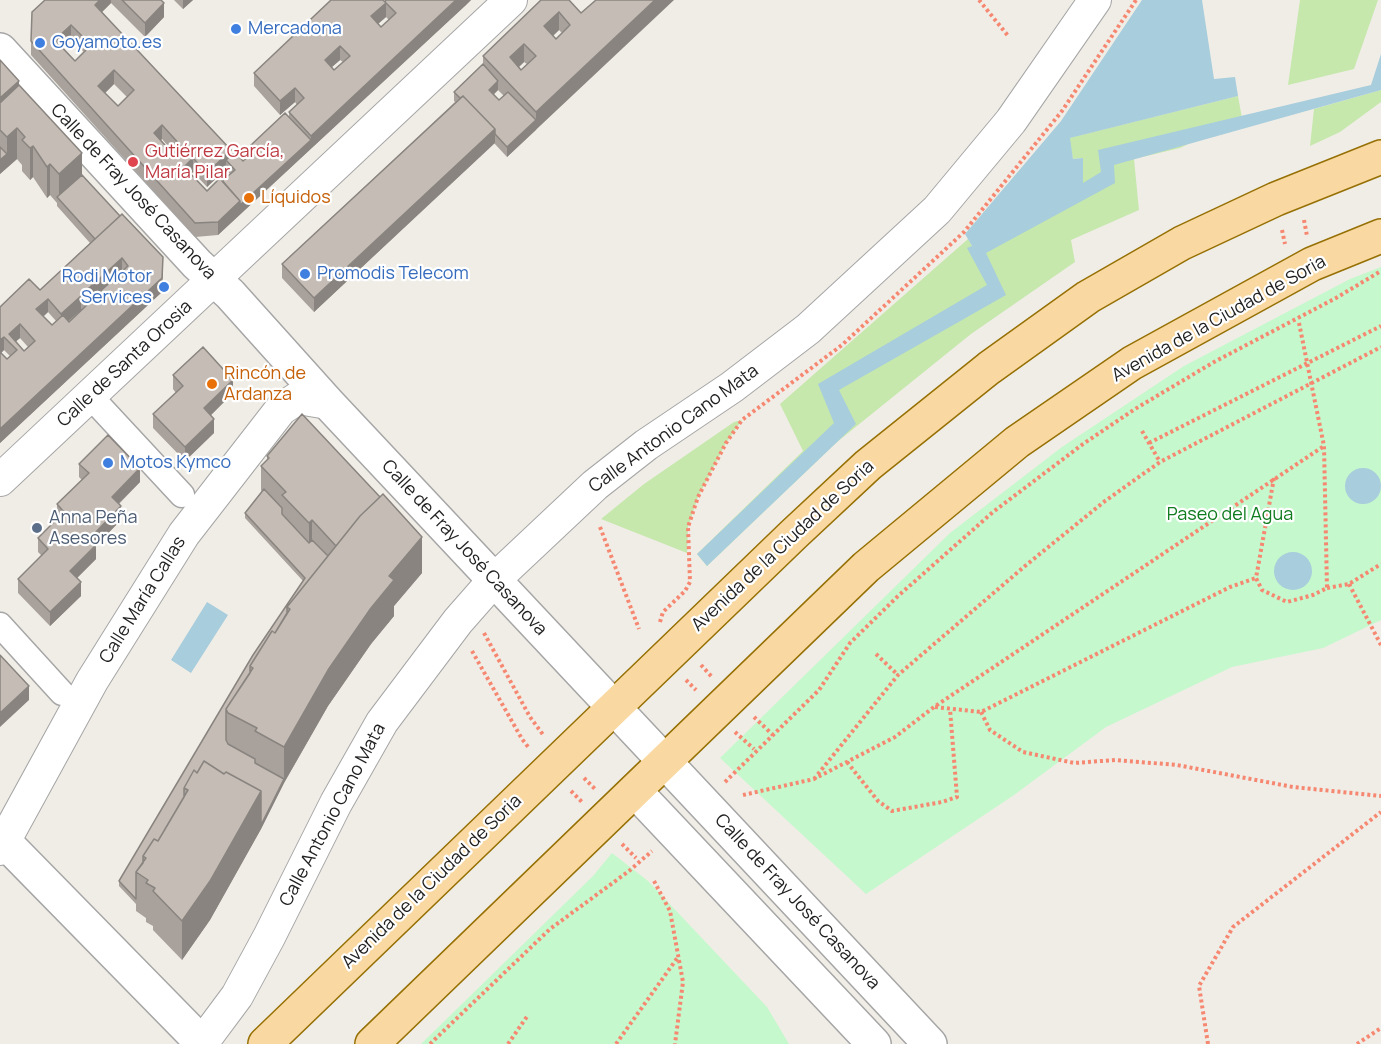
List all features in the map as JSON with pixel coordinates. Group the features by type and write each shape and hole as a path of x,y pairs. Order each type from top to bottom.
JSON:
{"main road":[{"name":"Avenida de la Ciudad de Soria","path":"265,1044 680,643 868,465 989,368 1088,297 1182,243 1276,199 1381,157"},
{"name":"Avenida de la Ciudad de Soria","path":"372,1044 866,567 1017,442 1132,363 1312,264 1381,236"}],"street":[{"name":"Calle de Santa Orosia","path":"0,480 511,0"},
{"name":"Calle Antonio Cano Mata","path":"203,1044 248,976 336,803 382,722 439,645 494,580 595,484 646,445 732,387 808,329 937,210 1018,112 1095,0"},
{"name":"Calle de Fray José Casanova","path":"0,50 197,264 215,279 328,403 930,1044"},
{"path":"90,396 182,495"},
{"name":"Calle María Callas","path":"1,842 143,596 207,502 272,419 290,402 305,398 328,403"},
{"path":"0,625 62,693"},
{"path":"635,791 874,1044"},
{"path":"1,842 203,1044"}],"path":[{"path":"979,0 1009,37"},
{"path":"773,735 732,698 659,620 663,612 688,586 691,578 687,561 688,527 698,497 726,443 742,420 842,345 964,232 1062,111 1136,0"},
{"path":"1282,230 1285,245"},
{"path":"721,787 819,690 850,643 897,597 993,512 1135,409 1214,362 1336,298 1381,271"},
{"path":"1299,323 1324,446 1327,588"},
{"path":"1149,443 1381,326"},
{"path":"814,779 898,675 1025,566 1106,501 1160,462 1381,347"},
{"path":"1142,431 1160,462"},
{"path":"743,795 814,779 895,737 934,707 1274,477 1324,446"},
{"path":"1274,477 1256,578 1262,590 1287,602 1327,588 1349,584 1381,564"},
{"path":"600,527 639,629"},
{"path":"934,707 981,712 1230,587 1256,578"},
{"path":"1349,584 1381,645"},
{"path":"483,630 530,717 546,739"},
{"path":"470,648 522,739 534,752"},
{"path":"876,654 898,675"},
{"path":"686,680 697,692"},
{"path":"847,762 878,801 892,811 957,797 950,709"},
{"path":"981,712 990,730 1023,752 1074,763 1114,760 1177,765 1293,787 1381,796"},
{"path":"735,732 754,749"},
{"path":"570,790 583,803"},
{"path":"1208,1044 1199,986 1233,927 1381,812"},
{"path":"621,842 636,858"},
{"path":"430,1044 550,929 629,872 657,847"},
{"path":"654,881 670,912 683,982 675,1044"},
{"path":"616,1044 678,957"},
{"path":"508,1044 528,1015"},
{"path":"1357,1044 1381,1028"}],"green space":[{"path":"1300,0 1378,0 1354,69 1288,85"},
{"path":"1381,90 1381,102 1340,132 1310,146 1314,109"},
{"path":"1238,96 1242,118 1180,148 1134,159 1139,210 1071,240 1075,262 971,334 837,442 707,566 697,554 803,451 780,404 968,239 972,246 1083,158 1073,159 1069,138"},
{"name":"Paseo del Agua","path":"1381,267 1381,620 1323,648 1232,667 1106,727 1014,795 866,894 720,758 950,533 1062,447 1184,366 1350,279"},
{"path":"742,420 726,443 698,497 688,527 687,553 601,519 644,484 734,422"},
{"path":"612,853 648,881 767,1007 789,1044 421,1044 593,876"}],"water":[{"path":"1142,0 1202,0 1214,79 1235,77 1238,96 1070,138 1073,159 1083,158 1083,183 1101,172 1098,150 1371,85 1381,54 1381,90 1114,165 1115,183 986,253 1006,295 839,390 856,424 707,566 697,554 834,423 818,384 987,285 967,248 972,246 965,234 1061,121"},
{"path":"1363,468 1376,473 1381,486 1376,499 1363,504 1350,499 1345,486 1350,473"},
{"path":"1293,552 1307,557 1312,571 1307,585 1293,590 1279,585 1274,571 1279,557"},
{"path":"207,602 228,615 191,673 171,660"}],"building":[{"path":"45,0 100,0 95,5 231,150 207,173 193,158 184,167 207,191 220,178 240,201 218,222 195,223 31,41 32,12","holes":["71,25 91,45 75,61 55,40","114,70 134,90 118,106 98,86","162,125 182,147 174,155 154,133"]},
{"path":"122,0 161,0 164,3 145,23"},
{"path":"331,0 383,0 385,2 386,0 456,0 311,136 289,112 304,98 295,88 280,101 254,73","holes":["386,3 396,13 381,27 371,16","340,46 350,56 334,70 325,60"]},
{"path":"541,0 569,0 581,13 596,0 655,0 536,112 483,56","holes":["559,12 570,25 556,39 544,26","524,44 536,56 521,70 510,57"]},
{"path":"0,60 19,81 0,98"},
{"path":"483,64 498,81 489,90 499,100 508,92 536,120 507,147 495,134 495,129 463,96 460,98 454,92"},
{"path":"19,85 82,153 59,174 50,164 47,167 33,146 30,148 22,140 25,137 17,128 7,137 0,130 0,103"},
{"path":"463,96 495,129 314,298 282,264"},
{"path":"285,113 311,140 240,205 240,201 222,181 235,170 226,160 235,152 243,161 256,150 251,145"},
{"path":"0,147 7,154 0,160"},
{"path":"82,175 120,216 95,239 57,197"},
{"path":"122,214 163,257 162,278 0,429 0,352 7,359 17,350 4,337 0,340 0,307 29,279 40,290","holes":["122,258 128,266 95,296 88,289","81,296 88,304 69,322 63,315 52,325 36,309 48,299 61,314","20,324 35,341 24,351 9,334"]},
{"path":"203,347 233,380 204,408 214,419 185,447 153,414 183,386 173,375"},
{"path":"302,414 380,497 360,516 336,546 312,520 309,523 282,495 286,492 261,466"},
{"path":"108,435 140,468 112,497 121,506 90,538 96,545 70,571 81,582 50,612 18,579 48,549 38,538 64,512 57,504 89,473 79,464"},
{"path":"264,489 282,508 282,514 309,543 312,540 328,556 287,607 287,613 275,633 272,631 250,666 250,673 226,709 228,744 255,759 255,763 284,779 261,825 261,791 226,772 224,774 204,761 197,773 194,770 184,788 184,797 158,841 154,839 143,856 143,863 136,872 136,899 119,881 253,655 305,578 245,513"},
{"path":"383,494 422,537 389,576 394,580 371,608 328,670 284,747 255,731 257,728 228,713 226,709 253,668 250,666 272,631 275,633 290,609 287,607 360,516"},
{"path":"0,655 29,686 0,713"},
{"path":"204,761 224,774 226,772 261,791 210,881 182,921 153,891 155,888 146,883 148,880 136,872 146,858 143,856 154,839 158,841 188,790 184,788 194,770 197,773"}],"place":[{"name":"Mercadona","path":"236,29"},
{"name":"Goyamoto.es","path":"40,43"},
{"name":"Gutiérrez García, María Pilar","path":"133,162"},
{"name":"Líquidos","path":"249,198"},
{"name":"Promodis Telecom","path":"305,274"},
{"name":"Rodi Motor Services","path":"164,287"},
{"name":"Rincón de Ardanza","path":"212,384"},
{"name":"Motos Kymco","path":"108,463"},
{"name":"Anna Peña Asesores","path":"37,528"}]}
